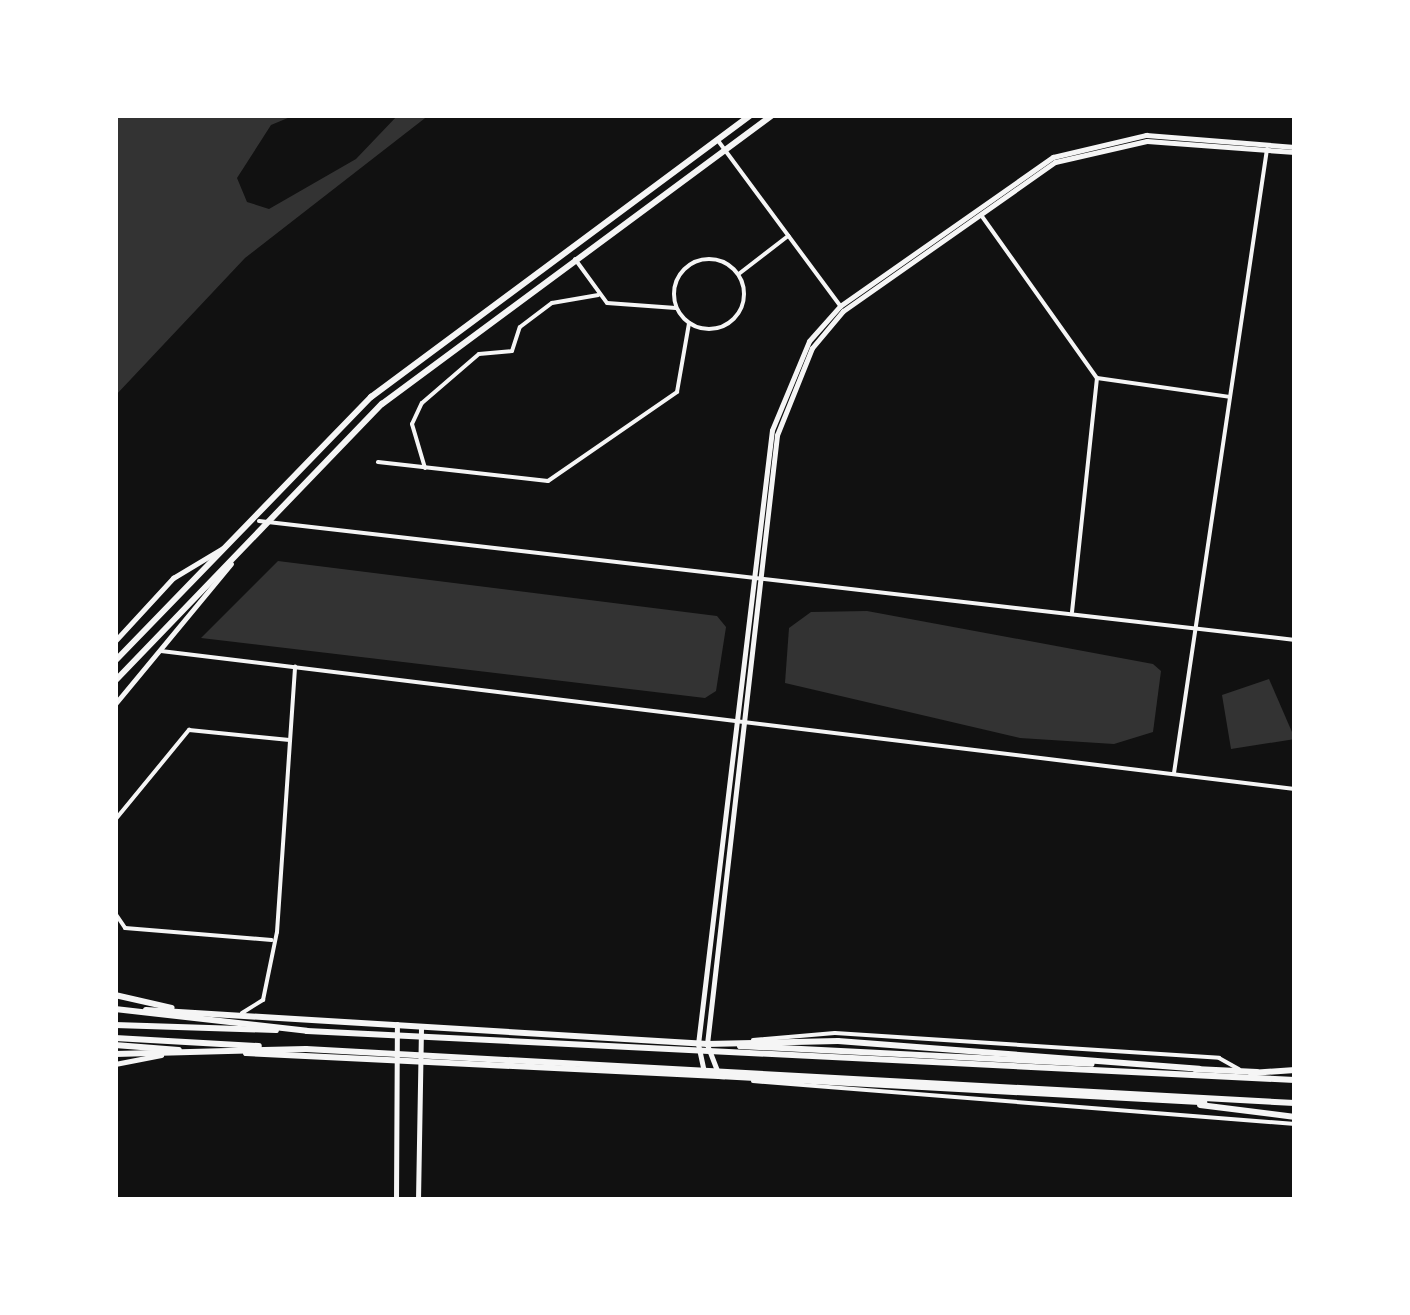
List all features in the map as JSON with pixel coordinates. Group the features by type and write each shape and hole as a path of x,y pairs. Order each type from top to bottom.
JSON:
{"main road":[{"path":"115,661 258,521 371,397 751,115"},
{"path":"115,681 382,404 723,148 773,115"},
{"path":"705,1075 702,1044 757,576 786,394 842,308 1024,173 1074,148 1146,136 1295,150"},
{"path":"842,308 978,211 1056,162 1106,145 1267,147"},
{"path":"115,642 173,578 242,536"},
{"path":"115,704 244,546"},
{"path":"115,996 180,1012"},
{"path":"115,1009 1295,1075"},
{"path":"115,1009 308,1032"},
{"path":"396,1200 397,1024"},
{"path":"115,1026 1295,1075"},
{"path":"418,1200 421,1026"},
{"path":"702,1044 838,1041 1233,1074"},
{"path":"115,1042 306,1048 1295,1105"},
{"path":"115,1042 186,1050 705,1075 1295,1120"},
{"path":"702,1044 719,1076"},
{"path":"115,1054 306,1048"},
{"path":"115,1064 186,1050"},
{"path":"719,1076 866,1088 1262,1102"}],"street":[{"path":"716,138 842,308"},
{"path":"1174,773 1267,147"},
{"path":"978,211 1097,378 1072,613"},
{"path":"738,274 788,236"},
{"path":"575,259 598,294 620,306 676,308"},
{"path":"717,260 738,274 744,299 732,321 707,329 689,322 676,308 675,282 692,263 717,260"},
{"path":"425,468 412,424 422,403 478,354 512,351 520,327 552,303 598,294"},
{"path":"378,462 548,482 677,392 689,322"},
{"path":"1097,378 1230,397"},
{"path":"258,521 1295,640"},
{"path":"161,651 740,725 1295,789"},
{"path":"241,1014 262,1000 272,940 295,667"},
{"path":"115,820 189,730 290,740"},
{"path":"115,914 125,928 272,940"},
{"path":"702,1044 835,1032 1219,1058 1244,1071"},
{"path":"719,1076 865,1096 1295,1120"}],"shaded area":[{"path":"115,115 295,115 271,125 237,178 247,202 269,209 356,159 398,115 429,115 245,258 115,396"},
{"path":"278,561 717,616 726,627 716,691 705,698 201,638"},
{"path":"867,611 1153,664 1161,671 1153,732 1114,744 1020,738 785,683 789,628 811,612"},
{"path":"1269,679 1295,739 1231,749 1222,695"}]}
